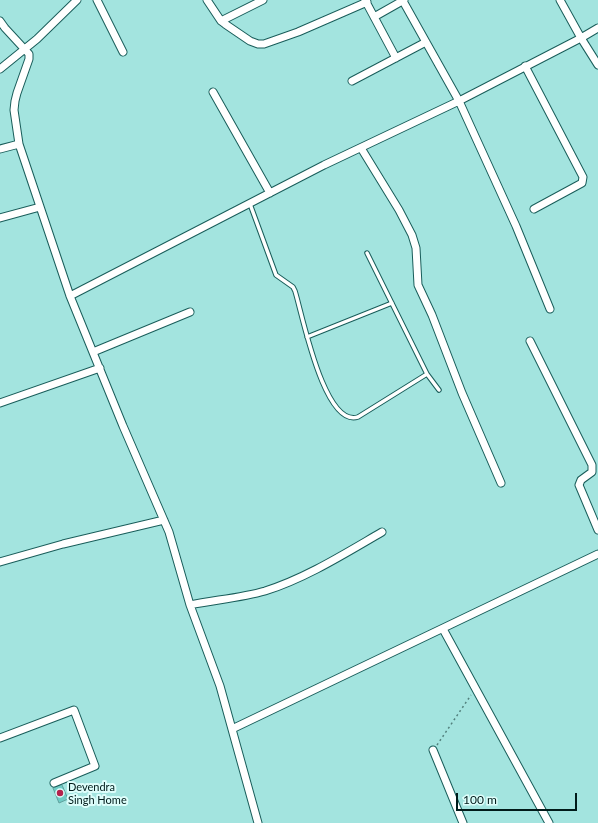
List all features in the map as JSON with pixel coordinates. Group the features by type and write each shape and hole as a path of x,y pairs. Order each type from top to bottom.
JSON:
{"street":[{"path":"0,69 25,49 77,0"},
{"path":"97,0 123,52"},
{"path":"207,0 221,21 250,41 258,44 264,44 298,32 366,1 396,58"},
{"path":"221,21 262,0"},
{"path":"374,17 404,0 459,101 516,226 550,309"},
{"path":"560,0 598,65"},
{"path":"0,21 29,54 29,59 17,93 14,110 19,144 70,296 164,520 190,605 220,686 258,823"},
{"path":"70,296 270,193 459,101 598,28"},
{"path":"352,81 426,42"},
{"path":"525,66 583,177 582,183 534,209"},
{"path":"213,92 270,193"},
{"path":"0,149 19,144"},
{"path":"361,148 402,215 412,235 416,248 418,285 432,315 462,394 501,483"},
{"path":"0,218 40,207"},
{"path":"93,352 190,312"},
{"path":"530,341 595,467 592,472 579,482 579,485 598,530"},
{"path":"0,403 100,368"},
{"path":"0,562 63,544 164,520"},
{"path":"190,605 256,593 282,585 328,564 382,532"},
{"path":"232,729 598,554"},
{"path":"443,629 549,823"},
{"path":"0,738 74,710 94,766 54,783"},
{"path":"433,750 463,823"}],"lane":[{"path":"250,204 276,275 295,290 307,337 321,380 339,412 353,419 358,418 427,374"},
{"path":"367,253 427,374 439,390"},
{"path":"307,337 392,303"}],"path":[{"path":"433,750 475,689"}],"building":[{"name":"Devendra Singh Home","path":"62,785 68,799 59,803 53,788"}],"place":[{"name":"Devendra Singh Home","path":"60,793"}]}
